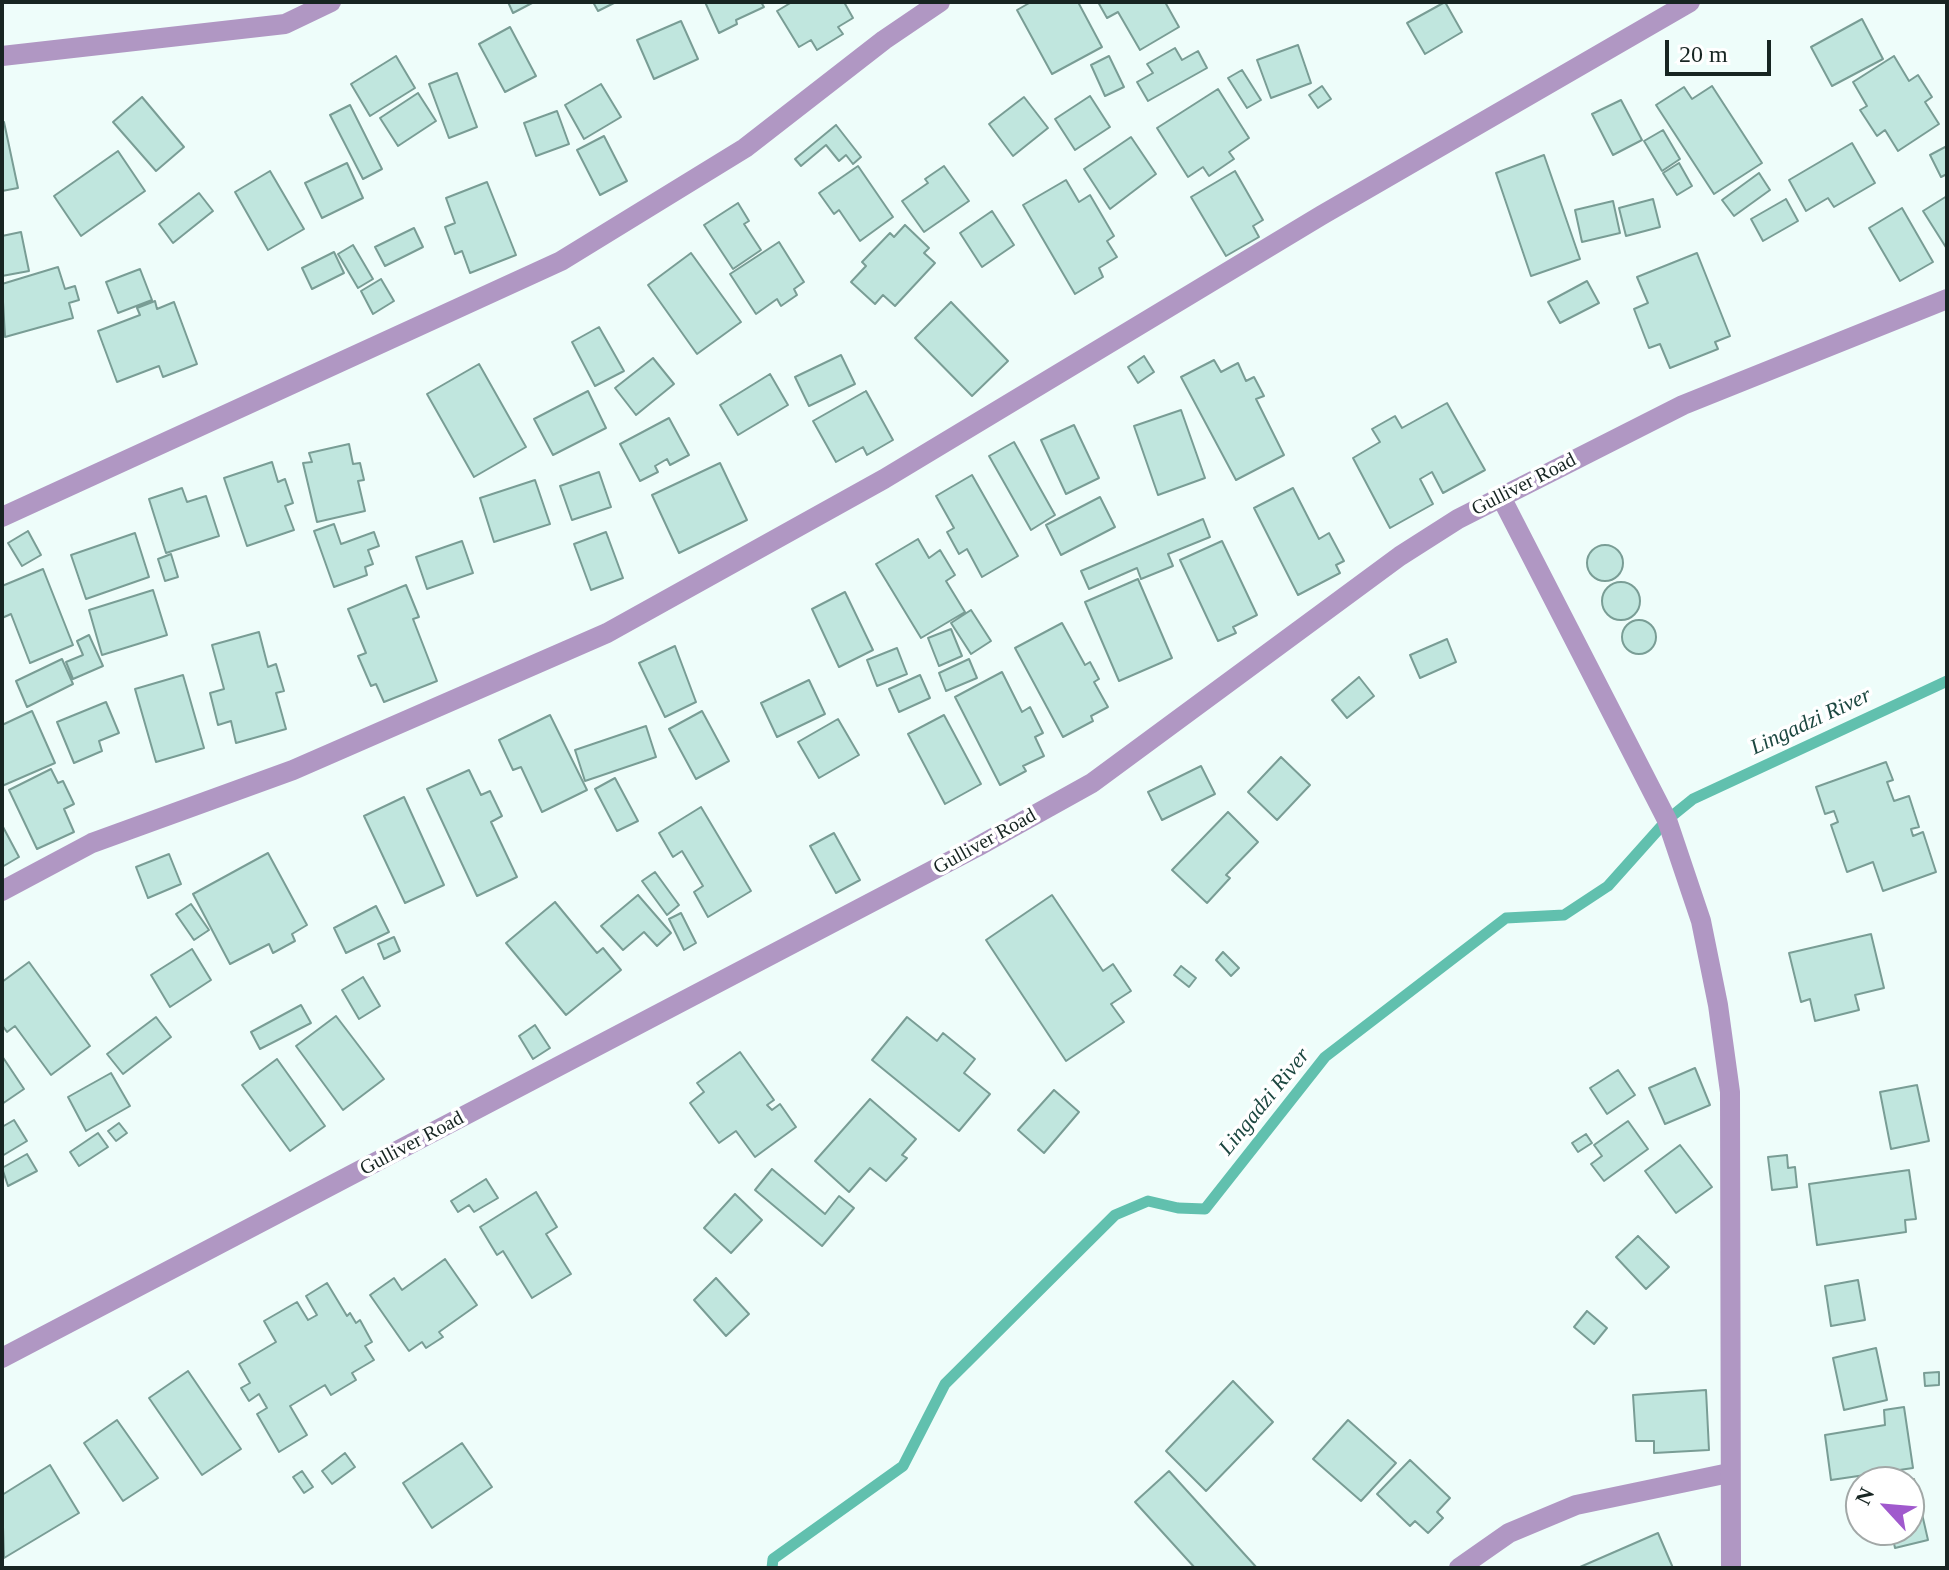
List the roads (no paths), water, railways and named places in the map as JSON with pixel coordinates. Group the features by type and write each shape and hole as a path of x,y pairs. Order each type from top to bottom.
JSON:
{"street":[{"path":"2,56 285,24 331,2"},
{"path":"2,517 561,261 745,148 884,40 940,2"},
{"path":"2,891 92,843 293,770 607,633 884,479 1322,215 1690,2"},
{"name":"Gulliver Road","path":"2,1358 963,854 1092,783 1400,556 1458,519 1683,405 1947,299"},
{"path":"1501,497 1667,820 1701,921 1718,1005 1730,1092 1731,1568"},
{"path":"1459,1568 1509,1533 1576,1505 1729,1473"}],"waterway":[{"name":"Lingadzi River","path":"772,1568 773,1559 903,1466 945,1384 1115,1215 1148,1201 1178,1208 1205,1209 1325,1057 1506,918 1564,915 1608,886 1667,820 1693,799 1947,681"}]}
